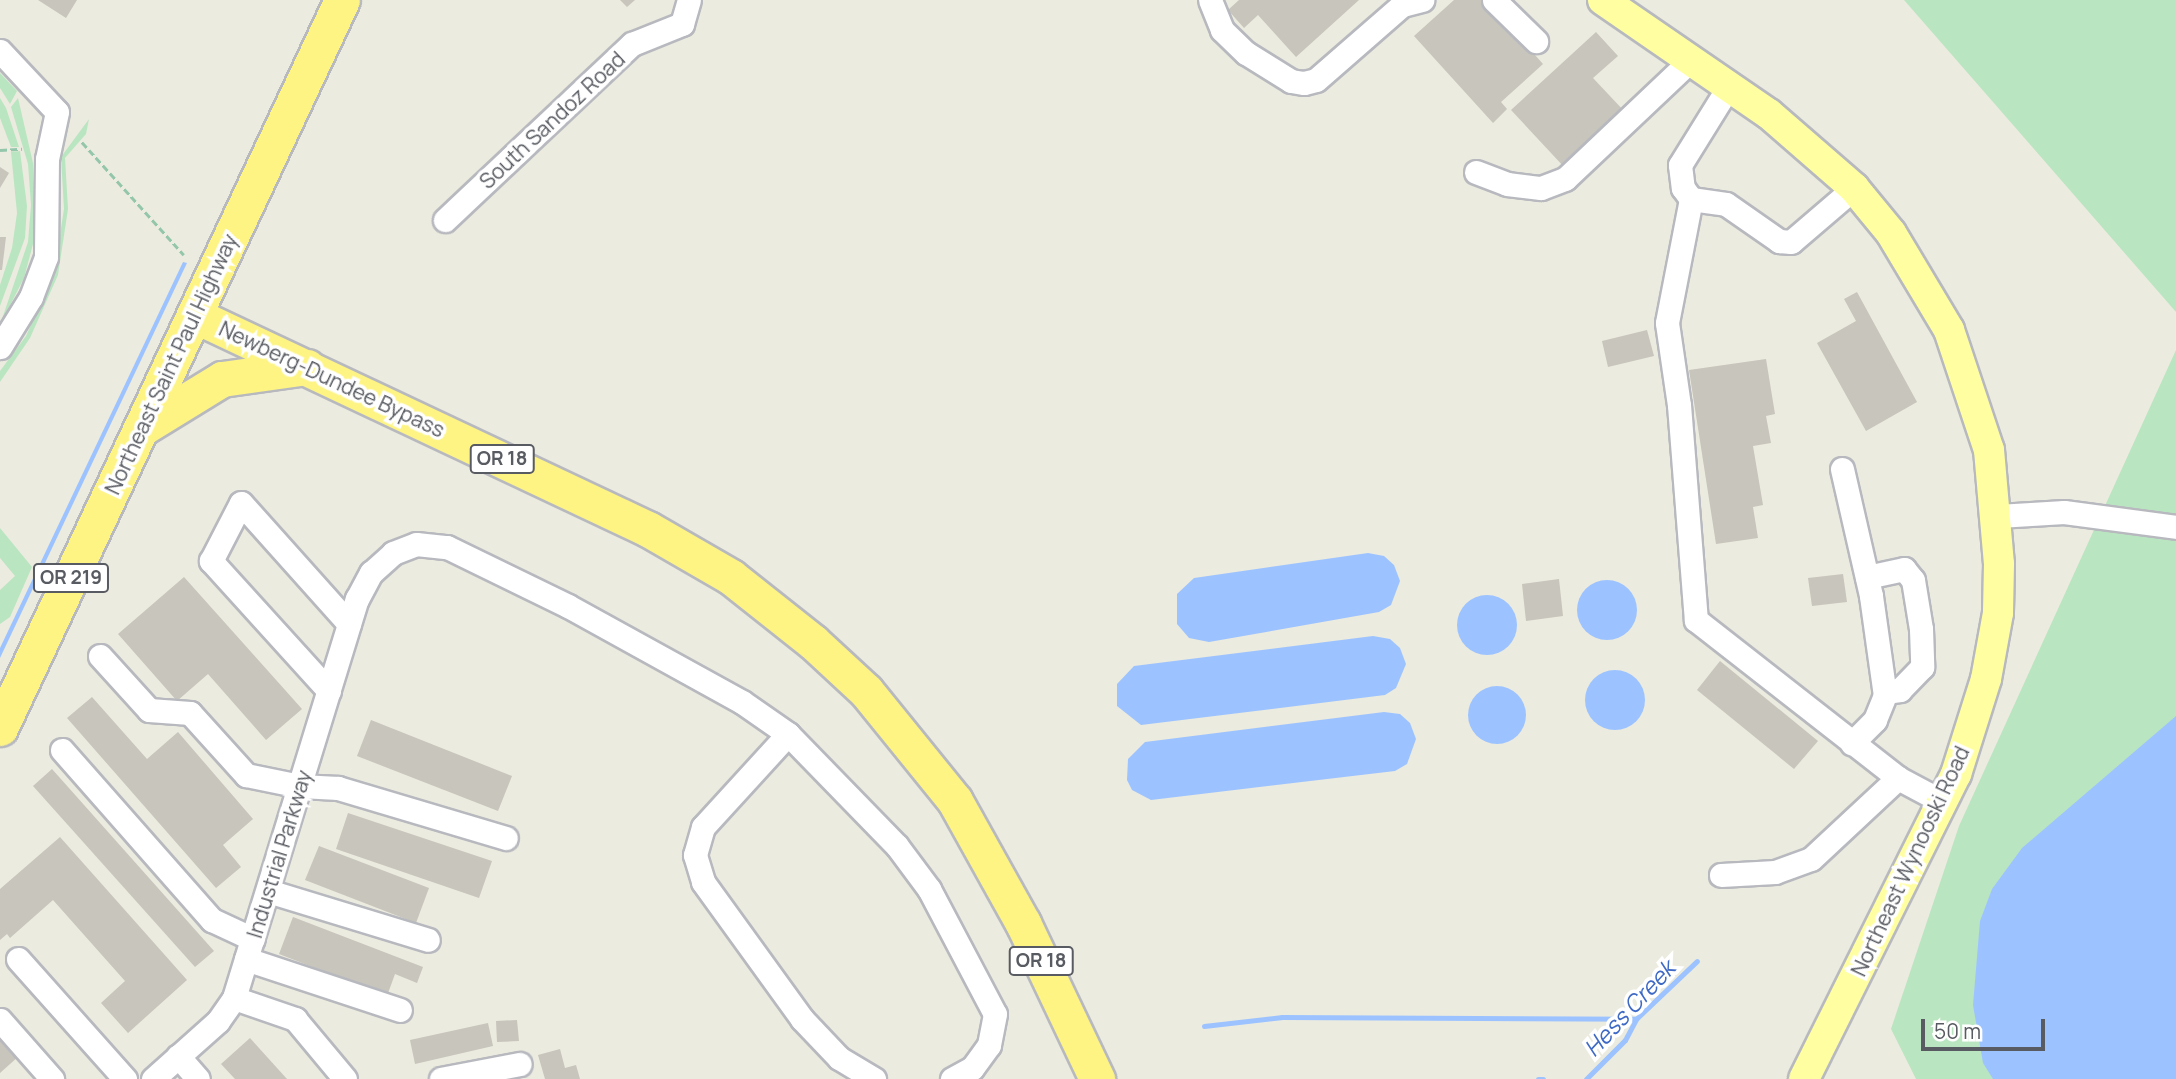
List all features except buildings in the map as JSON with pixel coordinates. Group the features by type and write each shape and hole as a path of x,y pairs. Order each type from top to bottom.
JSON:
{"highway":[{"name":"Northeast Saint Paul Highway","path":"0,728 342,0"},
{"name":"Newberg-Dundee Bypass","path":"194,314 659,536 731,577 813,642 866,691 955,801 1023,923 1097,1079"},
{"path":"142,428 222,379 307,367"}],"main road":[{"name":"Northeast Wynooski Road","path":"1603,0 1729,86 1808,145 1854,188 1891,233 1949,330 1989,450 1998,516 1998,612 1986,679 1943,802 1804,1079"}],"street":[{"name":"South Sandoz Road","path":"445,220 632,44 682,24 689,0"},
{"path":"1210,0 1222,30 1246,53 1291,81 1304,83 1316,80 1402,5 1422,0"},
{"path":"1494,0 1536,41"},
{"path":"0,51 57,112 47,159 46,257 31,297 0,347"},
{"path":"1476,172 1507,184 1541,188 1565,179 1691,60"},
{"path":"1729,86 1680,165 1684,188 1691,199 1667,323 1679,405 1696,620 1898,778 1943,802"},
{"path":"1691,199 1726,204 1779,240 1791,242 1854,188"},
{"path":"1842,469 1867,577 1885,692 1875,720 1852,743"},
{"path":"329,691 211,561 240,503 349,624"},
{"path":"1998,516 2064,512 2176,527"},
{"name":"Industrial Parkway","path":"153,1079 218,1021 234,998 357,599 371,573 393,553 416,544 447,547 579,612 742,702 788,734 905,857 929,889 995,1014 989,1045 972,1068 952,1079"},
{"path":"1867,577 1904,569 1913,580 1923,667 1900,690 1885,692"},
{"path":"100,656 149,710 190,713 246,775 300,786 338,788 506,838"},
{"path":"788,734 703,827 695,855 703,882 802,1019 839,1058 874,1079"},
{"path":"62,750 212,920 250,949 400,1010"},
{"path":"1721,875 1774,872 1811,859 1898,778"},
{"path":"268,891 428,940"},
{"path":"18,959 125,1079"},
{"path":"234,998 295,1019 345,1079"},
{"path":"0,1020 52,1079"},
{"path":"178,1056 198,1079"},
{"path":"441,1079 520,1064"}],"path":[{"path":"82,142 184,255"},
{"path":"0,150 22,149"}],"green space":[{"path":"1904,0 2176,0 2176,312"},
{"path":"0,73 17,91 10,104 0,88"},
{"path":"0,98 19,147 11,147 0,118"},
{"path":"18,98 33,163 33,244 24,278 0,325 28,242 31,205 28,164 11,107"},
{"path":"89,119 86,134 65,158 68,209 58,275 30,338 0,382 0,371 26,336 54,273 64,209 61,157"},
{"path":"20,151 27,206 25,238 0,306 0,285 12,248 17,213 11,152"},
{"path":"2176,350 2176,1079 1916,1079 1891,1029 1959,826"},
{"path":"0,528 32,567 10,617 0,624 0,590 15,576 0,558"}],"water":[{"path":"183,262 187,263 0,658 0,648"},
{"path":"1368,553 1384,556 1394,565 1400,581 1391,605 1379,612 1209,642 1189,638 1177,624 1177,594 1194,578"},
{"path":"1607,580 1624,585 1632,593 1637,610 1632,627 1624,635 1607,640 1590,635 1582,627 1577,610 1582,593 1590,585"},
{"path":"1487,595 1504,600 1512,608 1517,625 1512,642 1504,650 1487,655 1470,650 1462,642 1457,625 1462,608 1470,600"},
{"path":"1373,636 1390,639 1400,648 1406,664 1396,688 1385,695 1141,725 1117,706 1117,684 1134,666"},
{"path":"1615,670 1632,675 1640,683 1645,700 1640,717 1632,725 1615,730 1598,725 1590,717 1585,700 1590,683 1598,675"},
{"path":"1491,686 1503,686 1518,694 1526,709 1526,721 1518,736 1503,744 1491,744 1476,736 1468,721 1468,709 1476,694"},
{"path":"1384,712 1400,714 1410,723 1416,739 1407,764 1395,771 1151,800 1132,790 1127,780 1128,759 1145,742"},
{"path":"2176,716 2176,1079 1993,1079 1983,1063 1973,1005 1980,921 1992,889 2022,848"}],"waterway":[{"name":"Hess Creek","path":"1586,1079 1625,1040 1636,1019 1697,961"},
{"path":"1204,1026 1282,1017 1636,1019"},
{"name":"Hess Creek","path":"1538,1079 1543,1079"}]}
